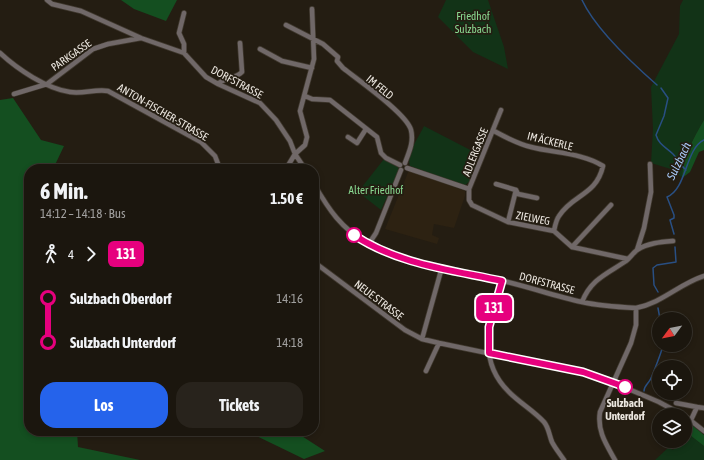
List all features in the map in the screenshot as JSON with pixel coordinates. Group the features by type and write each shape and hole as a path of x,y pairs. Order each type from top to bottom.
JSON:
{"street":[{"name":"DORFSTRASSE","path":"47,0 52,4 81,11 141,38 184,53 206,77 260,103 276,120 290,141 295,154 302,164"},
{"path":"289,164 295,154 305,145 307,137 300,111 314,59 312,9"},
{"name":"DORFSTRASSE","path":"184,13 179,33 184,44 184,53"},
{"name":"IM FELD","path":"286,25 323,44 338,57 337,61 343,68 402,116 411,129 411,147 376,232 368,245"},
{"name":"PARKGASSE","path":"14,94 46,84 93,49 108,44 141,38"},
{"path":"218,84 221,81 238,76 242,72 240,44"},
{"path":"260,49 282,61 312,68"},
{"name":"ANTON-FISCHER-STRASSE","path":"0,53 13,65 46,84 60,90 72,92 99,89 108,90 201,142 215,156 218,164"},
{"path":"305,96 312,99 330,100 377,137 381,153 386,158 402,166 404,171 407,168 469,189"},
{"name":"ADLERGASSE","path":"469,200 469,189 494,131 501,110"},
{"path":"348,137 357,143 366,129"},
{"name":"IM ÄCKERLE","path":"494,131 529,147 580,157 597,162 603,166 600,177 591,189 567,206 558,217 554,231"},
{"path":"582,302 587,290 598,278 628,260 636,250 644,228 651,192 650,164"},
{"name":"ZIELWEG","path":"496,184 516,190 518,194 537,198"},
{"name":"ZIELWEG","path":"508,222 516,190"},
{"name":"DORFSTRASSE","path":"319,192 334,217 368,245 403,259 502,281 582,302 636,308 656,302 687,282 704,276"},
{"name":"ZIELWEG","path":"469,200 472,205 508,222 554,231 572,247 628,260"},
{"path":"572,247 611,205"},
{"path":"636,250 652,244 673,241"},
{"name":"NEUE STRASSE","path":"319,266 405,330 422,339 583,372 614,382 670,408"},
{"path":"422,339 442,267"},
{"path":"502,281 489,327 490,361 498,380 510,393 545,423 552,441 564,460"},
{"path":"615,460 600,432 600,412 634,334 636,308"},
{"path":"426,370 439,343"},
{"path":"676,403 704,408"},
{"path":"692,418 697,407"},
{"name":"NEUE STRASSE","path":"692,421 704,431"}],"shaded area":[{"path":"409,170 465,191 465,196 454,228 434,224 432,235 439,238 437,244 385,229"}],"green space":[{"path":"121,0 177,0 166,21 134,9"},
{"name":"Friedhof Sulzbach","path":"446,0 488,0 504,47 508,69 473,52 438,17"},
{"path":"683,0 704,0 704,120 690,145 683,164 682,178 674,170 651,163 653,129 651,87 679,34 680,6"},
{"path":"13,98 41,140 64,146 55,164 24,164 24,436 77,436 78,447 140,460 0,460 0,100"},
{"path":"704,120 704,150 699,152 690,172 682,178 686,155"},
{"path":"424,126 480,155 470,181 464,186 410,166 409,161 411,151"},
{"name":"Alter Friedhof","path":"384,159 398,167 399,170 381,210 358,192"},
{"path":"692,425 704,435 704,446 692,437"},
{"path":"256,436 302,436 325,451 304,459"},
{"path":"692,437 704,446 704,460 655,460 668,448 673,450 675,448 692,448"}],"waterway":[{"path":"582,0 605,34 657,85"},
{"path":"661,88 668,98 664,116 656,135 661,144 673,154 686,170"},
{"name":"Sulzbach","path":"674,234 670,220 674,218 674,215 667,197 674,193 679,186 693,152 704,140"},
{"path":"658,292 654,285 653,268 657,265 676,262 675,247"},
{"path":"658,308 659,312"},
{"path":"644,391 653,374 661,352"}],"bus line":[{"name":"131","path":"354,235 368,245 403,259 502,281 489,327 489,353 583,372 598,376 625,387"}],"place":[{"name":"Sulzbach Unterdorf","path":"625,387"}]}
